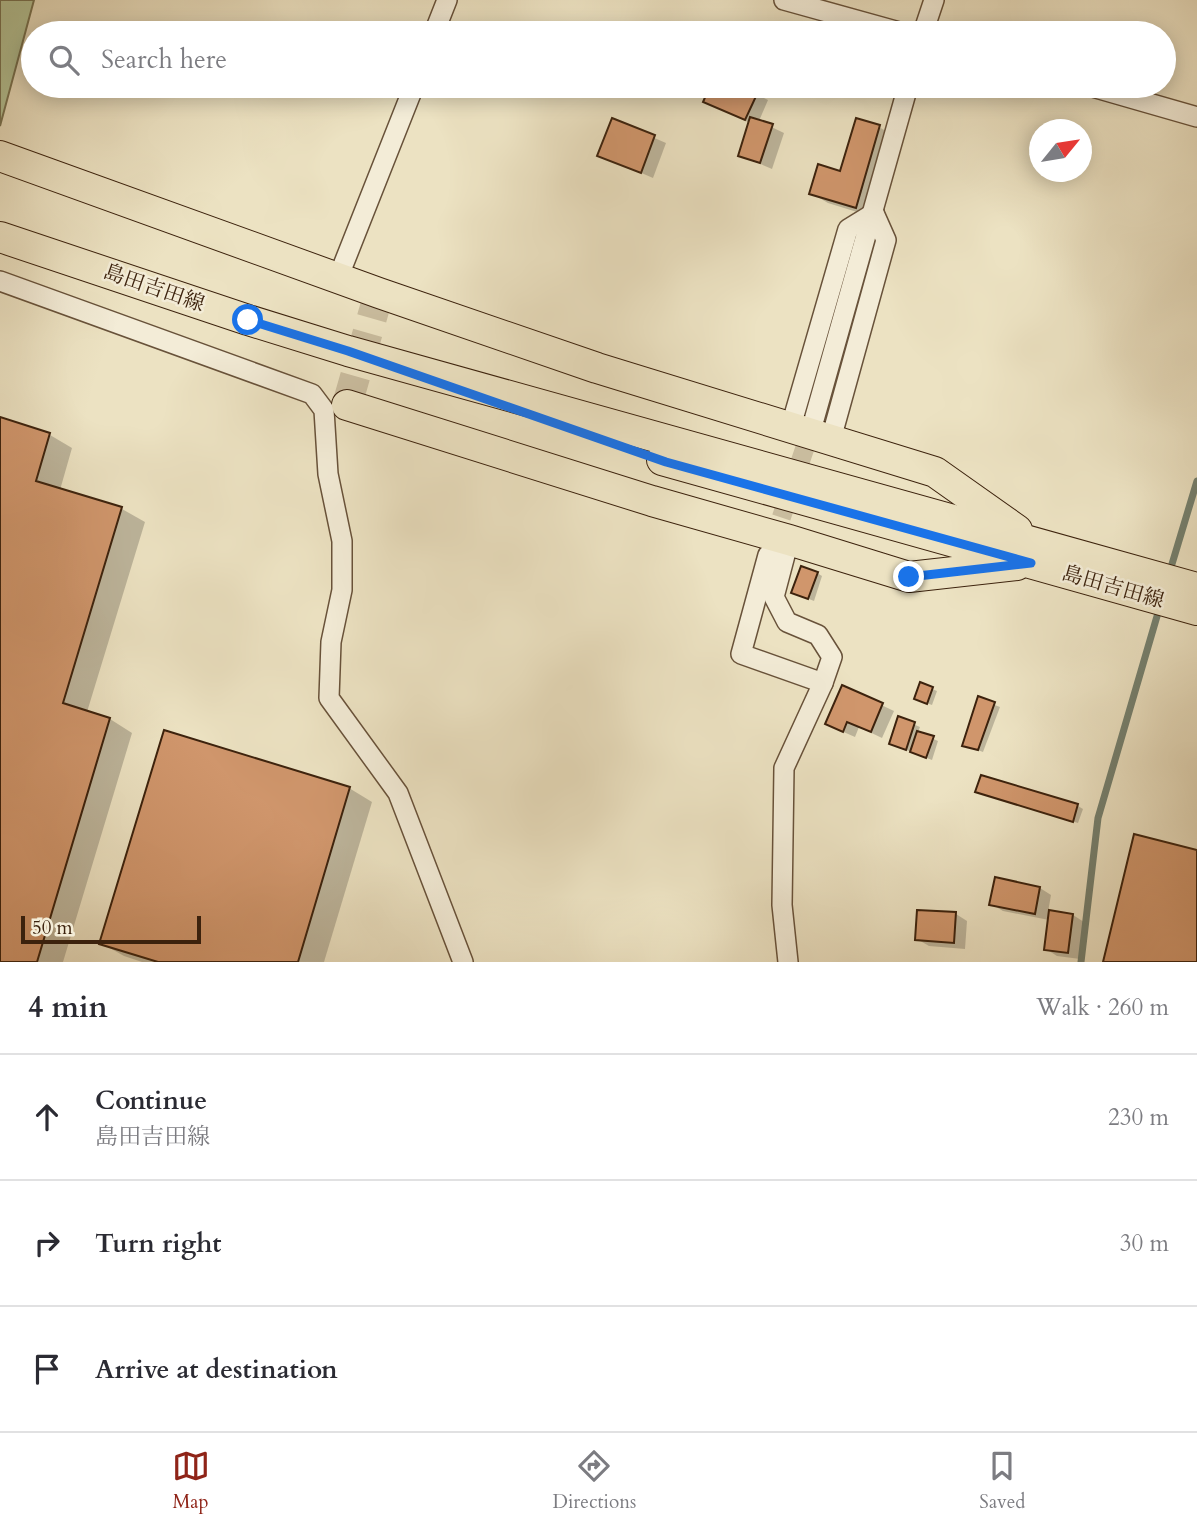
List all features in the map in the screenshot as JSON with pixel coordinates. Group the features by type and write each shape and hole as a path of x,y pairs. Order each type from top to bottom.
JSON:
{"main road":[{"path":"0,156 379,293 597,368 812,429 935,472 1033,553"},
{"name":"島田吉田線","path":"0,237 348,351 1033,553 1197,610"},
{"path":"347,405 652,501 779,547 909,577 1033,553"},
{"name":"島田吉田線","path":"1033,553 1197,588"}],"street":[{"path":"439,21 447,0"},
{"path":"784,0 860,21"},
{"path":"927,21 933,0"},
{"path":"338,278 409,98"},
{"path":"812,429 886,240 874,213 905,98"},
{"path":"1130,98 1197,117"},
{"path":"812,429 848,229 874,213"},
{"path":"0,281 312,394 324,410 328,474 342,541 342,590 331,642 329,698 398,793 463,962"},
{"path":"779,547 774,597 787,622 818,635 832,657 784,768 782,905 788,962"},
{"path":"779,547 741,654 823,683"}],"green space":[{"path":"0,0 34,0 28,21 21,21 21,48 0,126"}],"building":[{"path":"705,98 755,98 745,120 703,102"},
{"path":"750,117 773,124 760,163 738,156"},
{"path":"612,118 655,135 641,173 597,156"},
{"path":"856,118 880,125 856,208 809,194 818,164 840,171"},
{"path":"0,417 50,433 36,481 122,507 63,703 110,718 37,962 0,962"},
{"path":"801,566 818,572 808,599 791,593"},
{"path":"920,682 933,687 927,704 914,699"},
{"path":"842,685 883,703 871,732 847,722 843,732 825,724"},
{"path":"978,696 995,702 978,750 962,746"},
{"path":"898,716 915,722 906,750 889,744"},
{"path":"164,730 350,787 298,962 158,962 99,944"},
{"path":"917,731 934,736 926,758 910,752"},
{"path":"981,775 1078,804 1073,822 975,792"},
{"path":"1134,834 1197,850 1197,962 1103,962"},
{"path":"995,877 1040,887 1035,914 989,905"},
{"path":"917,910 956,912 954,943 915,940"},
{"path":"1049,910 1073,914 1068,953 1044,950"}],"waterway":[{"path":"1169,574 1197,481"},
{"path":"1081,962 1098,818 1160,606"}],"tunnel":[{"path":"347,405 379,293"},
{"path":"772,545 813,424"}],"route":[{"path":"248,320 348,351 666,462 1031,563 909,577"}]}
